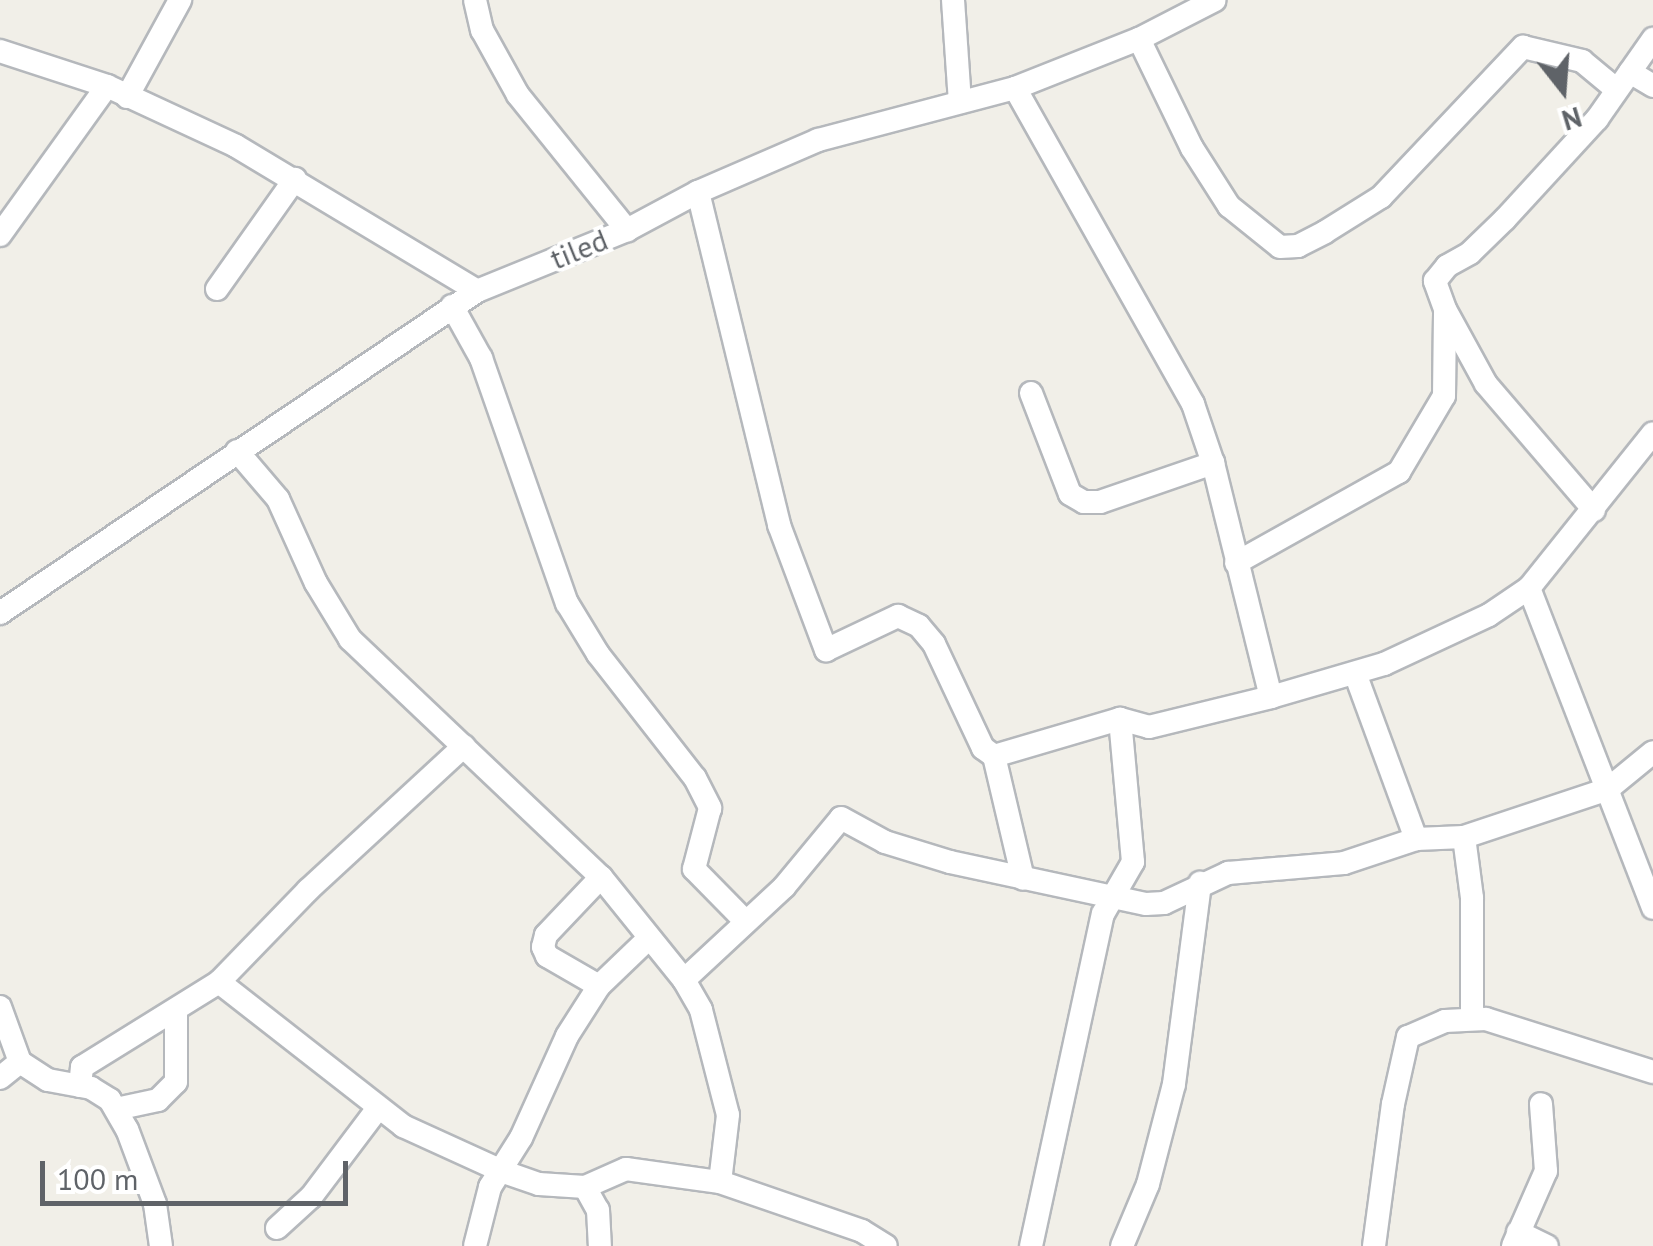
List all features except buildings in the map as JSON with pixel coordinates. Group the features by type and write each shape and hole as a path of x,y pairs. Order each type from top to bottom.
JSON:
{"street":[{"path":"0,234 117,91 180,0"},
{"path":"476,0 482,30 518,96 628,230"},
{"path":"953,0 960,102"},
{"name":"tiled","path":"0,612 477,291 628,230 698,192 818,140 1015,88 1140,39 1215,0"},
{"path":"1140,39 1192,148 1229,206 1280,247 1298,246 1381,197 1523,47 1582,60 1624,81 1653,86"},
{"path":"1594,510 1486,384 1445,309 1436,281 1447,266 1470,253 1505,219 1597,119 1653,39"},
{"path":"0,51 117,91 236,146 477,291"},
{"path":"1015,88 1193,404 1213,463 1271,697"},
{"path":"216,289 294,178"},
{"path":"698,192 779,525 826,650 898,616 919,626 934,644 984,748 994,756 1023,879"},
{"path":"452,306 481,358 567,603 598,654 695,778 710,808 694,869 746,922"},
{"path":"1236,563 1399,472 1444,396 1445,309"},
{"path":"1031,392 1070,494 1084,502 1100,502 1213,463"},
{"path":"1123,754 1149,728 1355,673 1489,615 1529,588 1653,434"},
{"path":"237,451 278,499 316,582 350,639 601,877 684,980 700,1010 728,1115 720,1182"},
{"path":"1529,588 1550,651 1653,908"},
{"path":"1355,673 1416,839"},
{"path":"994,756 1120,719 1149,728"},
{"path":"1031,1246 1108,905 1133,862 1120,719"},
{"path":"80,1086 82,1067 219,982 308,890 464,746"},
{"path":"684,980 784,886 841,818 885,842 1081,893 1108,905 1146,904 1164,902 1228,874 1344,864 1416,839 1464,837 1608,789 1653,752"},
{"path":"1464,837 1472,898 1472,1018"},
{"path":"599,986 547,956 543,948 546,935 601,877"},
{"path":"1122,1246 1148,1184 1174,1084 1200,883"},
{"path":"475,1246 490,1187 504,1172 566,1036 599,986 656,946 708,956"},
{"path":"219,982 403,1126 504,1172 590,1196"},
{"path":"0,1008 20,1062 48,1080 80,1086 110,1100 155,1204 161,1246"},
{"path":"116,1109 158,1100 176,1082 176,1011"},
{"path":"1374,1246 1393,1104 1408,1036 1424,1027 1472,1018 1653,1072"},
{"path":"0,1078 20,1062"},
{"path":"1541,1104 1546,1171 1516,1239 1547,1246"},
{"path":"277,1228 311,1196 378,1108"},
{"path":"590,1196 626,1169 720,1182 841,1224 886,1246"},
{"path":"590,1196 600,1246"},
{"path":"830,1246 841,1224"}]}
